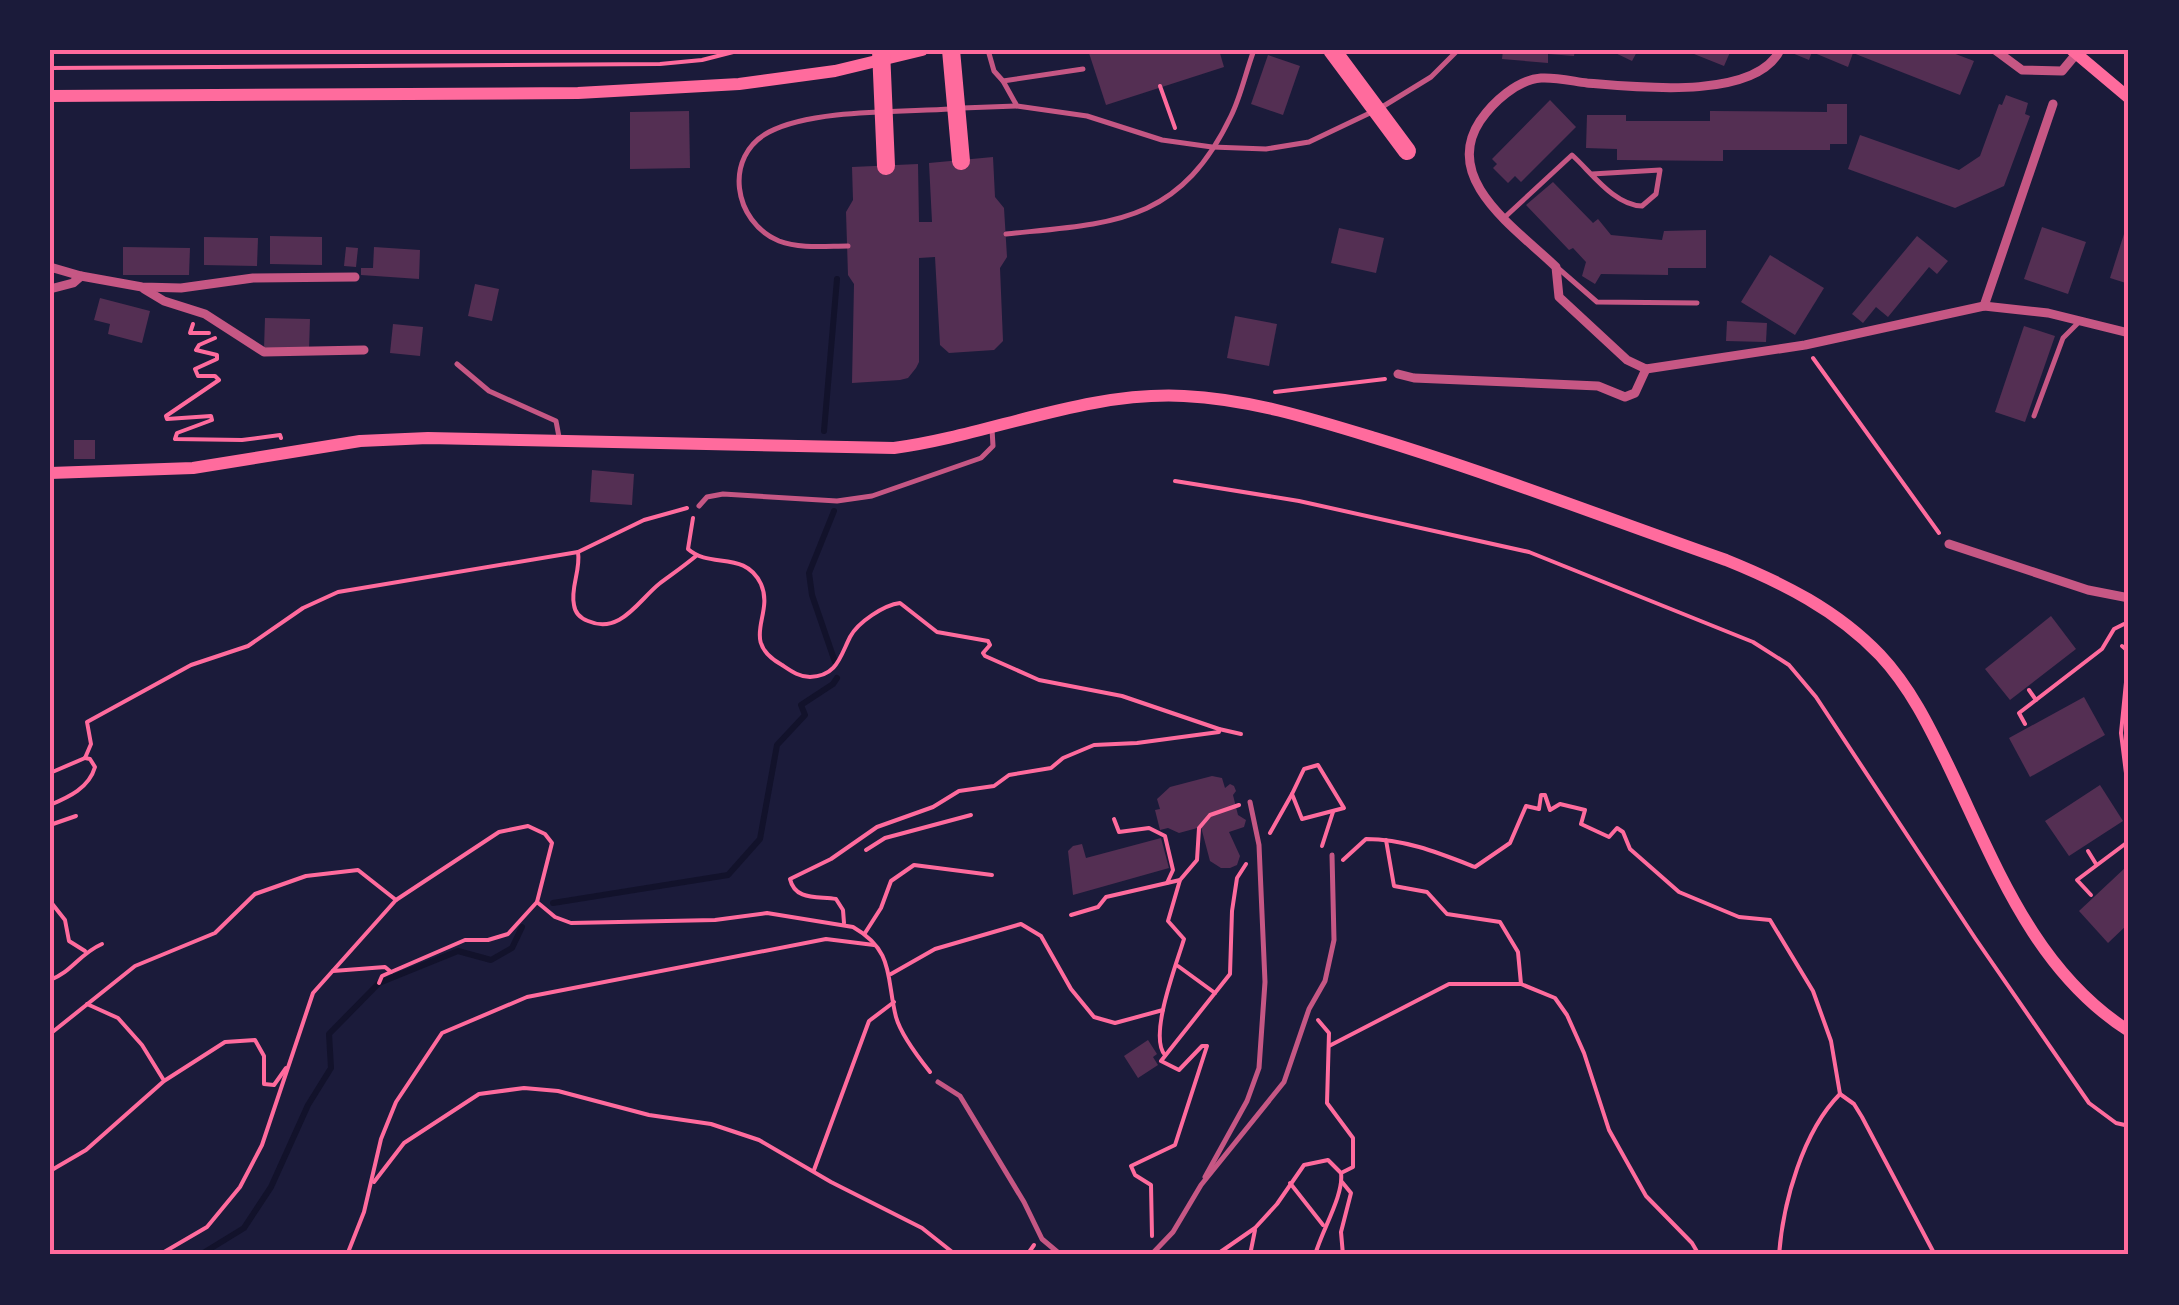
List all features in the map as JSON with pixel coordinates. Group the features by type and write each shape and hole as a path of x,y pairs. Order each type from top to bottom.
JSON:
{"highway":[{"path":"881,50 886,166"},
{"path":"951,50 961,162"},
{"path":"1332,50 1408,151"},
{"path":"1344,50 1360,86"}],"main road":[{"path":"50,96 578,93 739,84 835,71 922,50"},
{"path":"2075,52 2129,98"},
{"path":"50,473 192,468 377,440 428,438 894,448 1117,400 1182,396 1258,405 1426,454 1774,580 1819,604 1880,655 1901,681 1928,723 2023,922 2065,978 2127,1030"}],"street":[{"path":"1780,50 1776,59 1758,74 1728,85 1602,84 1540,78 1499,99 1468,142 1473,182 1556,266 1559,297 1627,360 1646,369 1805,345 1984,306 2081,320 2129,333"},
{"path":"1995,50 2022,70 2062,72 2075,52"},
{"path":"1984,306 2054,104"},
{"path":"50,266 142,288 181,288 253,278 356,277"},
{"path":"50,289 73,284 81,276"},
{"path":"142,288 164,301 216,320 264,352 364,350"},
{"path":"1398,374 1414,378 1598,386 1625,397 1635,393 1646,369"},
{"path":"1949,544 2088,590 2129,598"}],"lane":[{"path":"988,50 994,71 1017,106"},
{"path":"1006,234 1092,225 1154,207 1174,192 1212,148 1232,115 1254,50"},
{"path":"848,246 793,245 768,235 753,222 742,202 739,180 745,154 754,143 780,127 829,117 1017,106 1087,116 1212,148 1288,147 1308,142 1376,110 1432,77 1458,50"},
{"path":"1003,81 1082,69"},
{"path":"1505,217 1572,154 1592,174 1626,206 1642,206 1656,194 1660,170 1592,174"},
{"path":"1556,266 1597,302 1697,303"},
{"path":"2034,416 2063,338 2081,320"},
{"path":"456,364 489,391 556,421 560,440"},
{"path":"699,506 707,497 723,494 837,501 872,496 981,458 993,446 992,429"},
{"path":"1152,1254 1173,1232 1201,1185 1247,1101 1259,1068 1265,982 1259,845 1250,802"},
{"path":"1201,1185 1284,1082 1309,1008 1324,982 1334,940 1332,858"},
{"path":"938,1082 960,1096 1042,1239 1061,1255"}],"path":[{"path":"50,68 660,64 702,60 741,50"},
{"path":"1160,86 1180,142"},
{"path":"216,320 189,327 190,333 216,336 196,350 217,355 217,360 195,369 198,376 215,376 220,380 166,416 210,416 212,420 176,433 175,439 242,440 280,435 284,454"},
{"path":"1805,345 1949,544"},
{"path":"1260,390 1277,392 1390,379 1398,374"},
{"path":"1175,481 1299,501 1529,552 1753,642 1789,665 1816,697 1985,954 2089,1103 2116,1122 2129,1126"},
{"path":"50,773 86,758 91,744 87,722 92,717 119,707 191,665 248,646 303,608 338,592 578,552 644,520 699,506"},
{"path":"699,506 690,526 688,549 696,556 737,561 752,570 762,586 765,606 759,641 774,660 801,676 812,677 832,670 855,629 900,602 938,632 988,642 985,656 1039,680 1122,696 1241,734"},
{"path":"578,552 574,610 582,619 596,624 612,623 628,615 654,588 696,556"},
{"path":"2025,724 2020,713 2102,649 2114,629 2124,624"},
{"path":"2122,646 2129,652 2121,733 2129,797"},
{"path":"2028,690 2036,700"},
{"path":"844,923 846,917 836,899 803,895 792,888 790,878 832,860 877,827 934,807 960,791 994,786 1010,776 1052,768 1063,758 1094,746 1219,732 1218,728"},
{"path":"50,805 70,796 92,778 95,768 86,758"},
{"path":"1152,1254 1151,1185 1135,1176 1132,1166 1175,1145 1207,1046 1202,1046 1179,1070 1161,1061 1230,974 1237,878 1249,854 1268,837 1304,769 1318,766 1344,808 1302,819 1292,794"},
{"path":"1332,858 1344,860 1366,839 1386,839 1431,850 1475,867 1510,843 1526,806 1540,809 1541,795 1545,795 1550,810 1560,804 1585,810 1581,824 1609,837 1617,828 1623,832 1630,850 1679,892 1739,917 1770,920 1814,991 1831,1040 1840,1094 1854,1104 1862,1117 1936,1255"},
{"path":"1165,1055 1158,1042 1163,1010 1184,939 1168,921 1180,880 1197,860 1198,828 1210,815 1250,802"},
{"path":"1322,855 1333,812"},
{"path":"50,825 76,816"},
{"path":"866,850 885,838 972,816"},
{"path":"1114,818 1119,832 1149,828 1164,836 1174,870 1167,883"},
{"path":"159,1255 207,1227 240,1188 262,1145 313,993 396,900 499,832 528,826 546,834 552,842 537,902 508,934 488,940 465,940 382,976 379,983"},
{"path":"1386,839 1394,886 1428,892 1447,914 1500,922 1518,952 1521,984"},
{"path":"854,842 872,846"},
{"path":"2091,895 2077,880 2129,842"},
{"path":"2088,852 2096,864"},
{"path":"865,934 891,881 914,865 992,876"},
{"path":"50,1034 134,966 215,933 255,894 306,876 358,870 396,900"},
{"path":"1071,915 1098,908 1106,897 1180,880"},
{"path":"50,901 65,920 69,941 85,951"},
{"path":"537,902 542,910 571,923 715,920 767,913 844,923 865,934 874,945 891,974 896,1020 938,1082"},
{"path":"891,974 935,949 1020,924 1041,936 1071,989 1094,1017 1115,1023 1163,1010"},
{"path":"347,1255 364,1212 381,1139 396,1102 442,1033 527,997 826,939 874,945"},
{"path":"50,980 64,975 85,951 102,944"},
{"path":"1176,964 1215,992"},
{"path":"333,970 385,967 391,972"},
{"path":"1328,1046 1449,984 1521,984 1555,998 1584,1053 1618,1147 1646,1196 1699,1255"},
{"path":"814,1170 869,1021 894,1002"},
{"path":"87,1004 118,1018 142,1045 164,1081"},
{"path":"1309,1008 1329,1034 1328,1104 1353,1138 1353,1167 1341,1172"},
{"path":"50,1171 86,1150 164,1081 225,1042 254,1040 264,1056 264,1084 274,1085 289,1064"},
{"path":"370,1185 387,1169 404,1143 479,1094 524,1088 558,1092 649,1115 711,1124 759,1140 922,1228 956,1255"},
{"path":"1779,1255 1781,1232 1809,1135 1823,1110 1840,1094"},
{"path":"1216,1255 1256,1228 1304,1165 1328,1160 1341,1172 1342,1182 1315,1255"},
{"path":"1342,1182 1351,1193 1341,1232 1344,1255"},
{"path":"1290,1184 1324,1225"},
{"path":"1250,1255 1256,1228"}],"shaded area":[{"path":"50,50 577,50 50,54"}],"building":[{"path":"1088,50 1219,50 1224,67 1106,105"},
{"path":"1503,50 1575,50 1574,56 1548,54 1548,63 1502,59"},
{"path":"1609,50 1638,50 1632,61"},
{"path":"1684,50 1731,50 1724,66"},
{"path":"1793,50 1945,50 1974,61 1960,95 1853,53 1848,67 1812,52 1809,60 1792,53"},
{"path":"1268,55 1300,66 1283,115 1251,104"},
{"path":"2006,95 2028,103 2025,114 2030,116 2004,186 1955,208 1848,169 1860,135 1959,170 1980,156"},
{"path":"1550,100 1576,127 1521,182 1515,176 1508,183 1493,168 1497,164 1492,159"},
{"path":"1827,104 1847,104 1847,144 1830,144 1830,150 1723,150 1723,161 1617,160 1617,149 1586,148 1587,115 1626,115 1626,121 1710,121 1710,111 1827,112"},
{"path":"689,111 690,168 630,169 630,112"},
{"path":"993,157 995,197 1004,208 1007,257 1000,268 1003,341 994,350 949,353 940,345 935,257 919,258 916,368 908,378 900,380 852,383 854,284 848,275 846,212 853,200 852,167 918,164 919,222 932,222 929,163"},
{"path":"1553,182 1593,223 1598,219 1611,235 1662,240 1664,231 1706,230 1706,268 1668,268 1668,275 1601,274 1595,284 1582,276 1586,262 1573,248 1569,250 1526,205"},
{"path":"2042,227 2086,242 2068,294 2024,279"},
{"path":"1339,228 1384,238 1376,273 1331,263"},
{"path":"2124,234 2129,235 2129,284 2110,278"},
{"path":"270,236 322,237 322,265 270,264"},
{"path":"1917,236 1948,261 1937,274 1929,267 1888,317 1876,307 1863,323 1852,314"},
{"path":"204,237 258,238 257,266 204,265"},
{"path":"123,247 190,248 189,275 123,275"},
{"path":"346,247 358,248 356,267 344,266"},
{"path":"374,247 420,250 419,279 361,275 361,268 373,268"},
{"path":"1770,255 1824,288 1795,335 1741,302"},
{"path":"475,284 499,289 492,321 468,316"},
{"path":"100,298 150,311 142,343 108,334 110,324 94,320"},
{"path":"1235,316 1277,324 1269,366 1227,358"},
{"path":"265,318 310,319 309,350 264,349"},
{"path":"1727,321 1767,323 1766,342 1726,341"},
{"path":"393,324 423,327 420,356 390,353"},
{"path":"2024,326 2055,336 2025,422 1995,412"},
{"path":"74,440 95,440 95,459 74,459"},
{"path":"592,470 634,474 632,505 590,502"},
{"path":"2051,616 2076,649 2010,700 1985,669"},
{"path":"2084,697 2105,735 2030,777 2009,738"},
{"path":"1212,776 1222,778 1225,788 1234,786 1238,815 1246,820 1244,827 1229,832 1240,856 1237,865 1230,868 1210,861 1201,827 1179,833 1168,828 1160,830 1155,810 1160,809 1157,799 1170,787"},
{"path":"2100,785 2123,821 2069,856 2045,821"},
{"path":"1161,838 1169,868 1073,895 1068,851 1073,846 1082,844 1086,858"},
{"path":"2126,867 2129,923 2108,943 2079,911"},
{"path":"1148,1040 1157,1054 1153,1057 1158,1065 1138,1078 1124,1056"}],"waterway":[{"path":"824,431 837,279"},
{"path":"834,511 809,573 812,595 835,662"},
{"path":"553,903 728,875 760,839 777,745 805,715 801,705 837,678"},
{"path":"200,1255 244,1228 271,1187 308,1105 331,1068 329,1034 379,983 458,951 491,960 512,948 522,927"}]}
